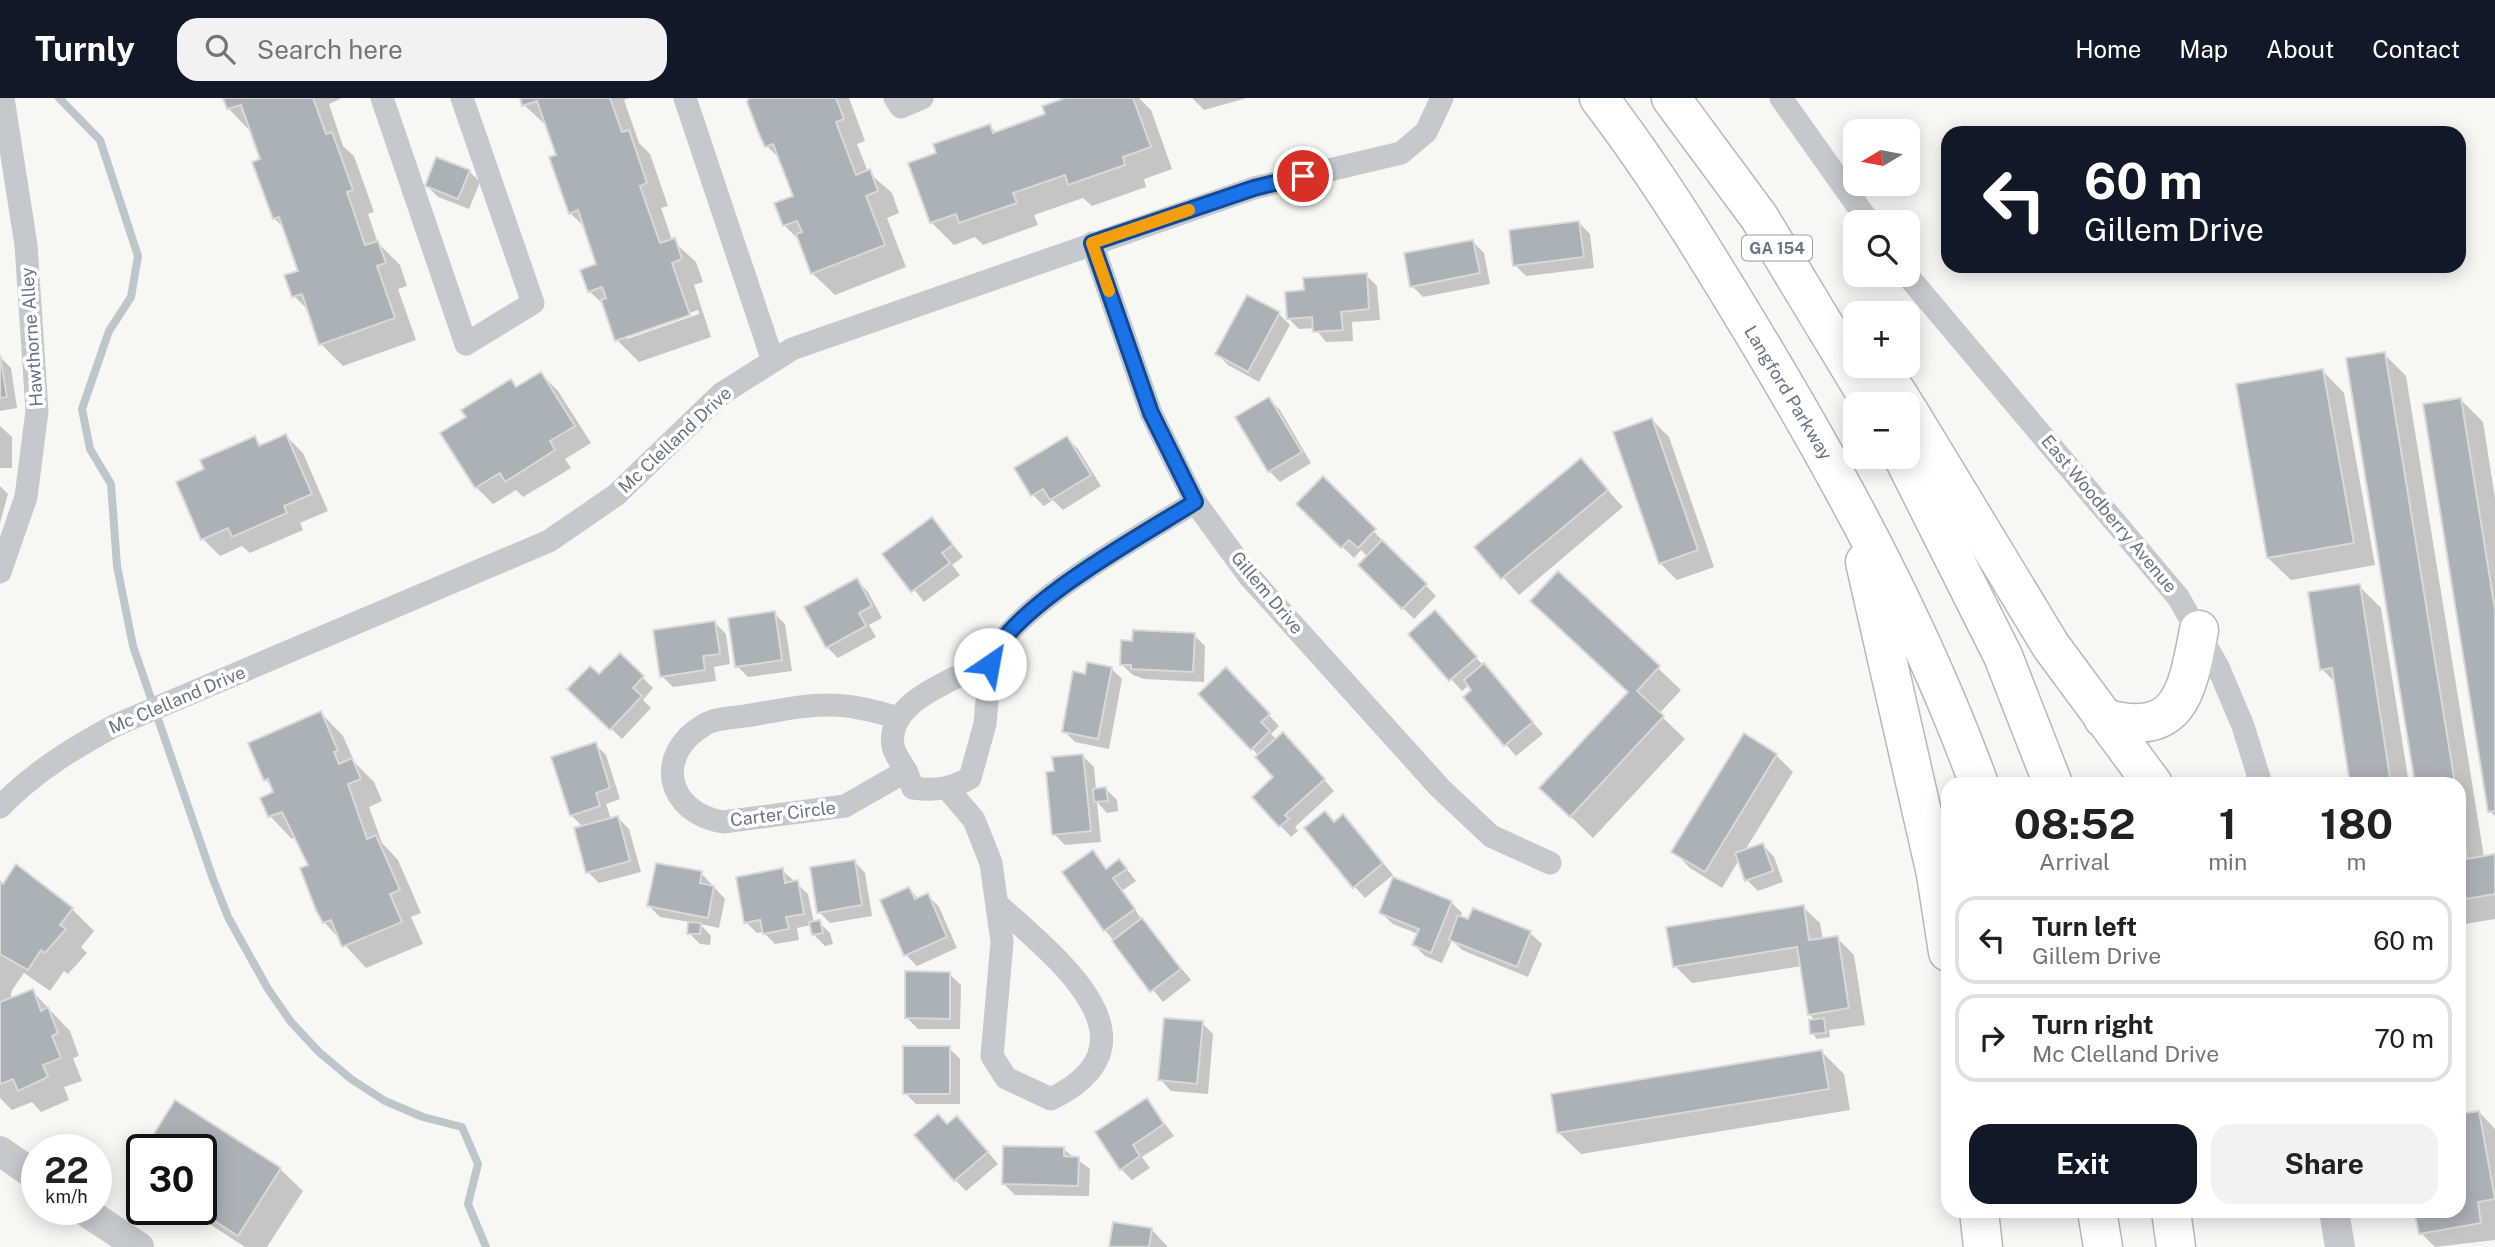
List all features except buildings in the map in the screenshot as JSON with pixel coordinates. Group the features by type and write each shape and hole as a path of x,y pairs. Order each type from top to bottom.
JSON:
{"highway":[{"name":"Langford Parkway","path":"1599,98 1628,136 1717,274 1848,495 1903,604 1976,777"},
{"name":"GA 154","path":"1671,98 1759,217 1865,392"},
{"path":"1759,217 1843,320"},
{"path":"1920,430 2051,646 2148,777"},
{"path":"1908,469 2003,656 2050,777"},
{"path":"1848,495 1883,635 1941,907"},
{"path":"2103,718 2139,725 2160,721 2175,710 2186,686 2199,630"},
{"path":"1980,1218 1983,1247"},
{"path":"2098,1218 2103,1247"},
{"path":"2172,1218 2176,1247"}],"street":[{"name":"Hawthorne Alley","path":"0,572 26,498 37,411 26,245 4,98"},
{"path":"382,98 466,344 533,303 462,98"},
{"path":"685,98 773,361"},
{"path":"895,98 901,107 922,98"},
{"name":"Mc Clelland Drive","path":"0,806 21,786 66,752 116,725 549,541 616,495 722,394 792,349 1254,188 1401,153 1426,132 1442,98"},
{"path":"1781,98 1860,210"},
{"name":"Gillem Drive","path":"1092,243 1151,413 1195,502 1249,576 1440,788 1491,836 1550,863"},
{"name":"East Woodberry Avenue","path":"1917,287 2152,564 2199,630 2243,726 2258,777"},
{"path":"990,664 981,665 914,702 898,718 893,746 913,788 932,791 970,778 985,724 992,656 1017,625 1053,592 1195,502"},
{"name":"Carter Circle","path":"898,718 861,706 825,702 706,723 679,744 672,761 671,779 689,810 705,819 723,822 845,806 906,771"},
{"path":"947,788 974,820 992,863 997,904 1002,942 992,1056 1006,1078 1051,1099 1077,1086 1095,1065 1103,1029 1094,1002 1046,949 997,904"},
{"path":"0,1151 21,1166"},
{"path":"2335,1218 2340,1247"},
{"path":"106,1225 139,1247"}],"waterway":[{"path":"59,98 100,140 138,256 131,297 109,331 82,409 90,449 111,484 117,566 133,646 213,879 228,917 268,989 291,1022 319,1052 351,1079 385,1101 423,1117 462,1127 478,1164 468,1204 486,1247"}],"slow traffic":[{"path":"1109,291 1092,243 1189,210"}],"route":[{"path":"990,664 992,656 1017,625 1053,592 1195,502 1151,413 1092,243 1254,188 1303,176"}]}
